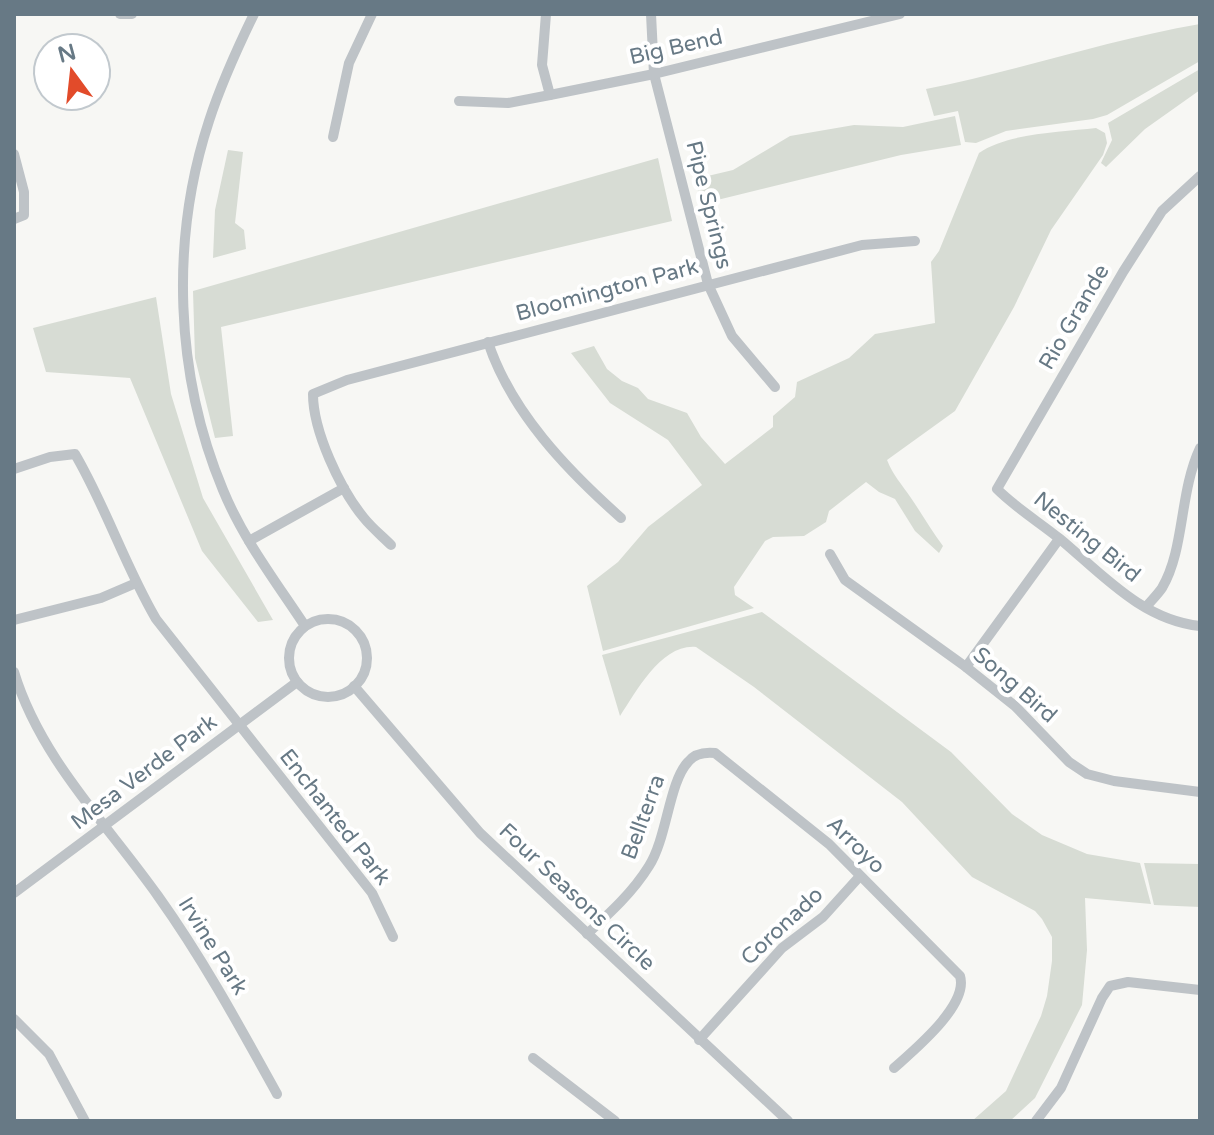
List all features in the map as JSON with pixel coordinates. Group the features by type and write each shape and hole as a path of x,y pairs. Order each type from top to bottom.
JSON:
{"street":[{"path":"120,14 132,14"},
{"path":"254,14 208,122 184,246 183,318 188,366 208,452 224,493 249,541 305,626"},
{"path":"333,137 349,63 371,14"},
{"path":"546,14 542,65 550,95"},
{"name":"Pipe Springs","path":"651,14 654,74 708,284 732,336 775,387"},
{"name":"Big Bend","path":"459,101 508,103 550,95 654,74 900,14"},
{"path":"14,154 24,192 19,217"},
{"name":"Rio Grande","path":"997,489 1146,235 1162,211 1200,176"},
{"name":"Bloomington Park","path":"344,488 313,412 313,394 347,380 708,284 862,245 915,241"},
{"path":"488,342 496,366 517,403 582,483 621,518"},
{"path":"1146,607 1162,587 1176,550 1190,470 1200,448"},
{"name":"Enchanted Park","path":"14,469 50,457 75,454 94,486 136,583 156,619 372,893 393,937"},
{"path":"249,541 344,488 364,518 391,545"},
{"name":"Nesting Bird","path":"997,489 1119,592 1146,607 1200,626"},
{"path":"966,667 1059,539"},
{"name":"Song Bird","path":"830,554 845,580 1015,706 1069,762 1087,774 1168,790 1200,792"},
{"path":"14,620 101,598 136,583"},
{"path":"330,619 353,628 362,639 366,664 354,686 343,693 318,696 297,682 288,659 290,646 305,626 316,620 330,619"},
{"name":"Irvine Park","path":"14,672 30,717 52,753 159,896 204,963 277,1094"},
{"name":"Mesa Verde Park","path":"14,893 297,682"},
{"name":"Four Seasons Circle","path":"354,686 480,833 788,1121"},
{"name":"Bellterra","path":"587,934 615,909 652,863 686,763 705,752"},
{"name":"Arroyo","path":"705,752 715,753 734,767 829,844 960,976 963,985 945,1017 894,1068"},
{"name":"Coronado","path":"699,1040 775,956 823,917 860,876"},
{"path":"1036,1121 1061,1088 1110,986 1128,982 1200,990"},
{"path":"14,1019 49,1054 85,1121"},
{"path":"533,1058 615,1121"}],"shaded area":[{"path":"1200,24 1200,61 1107,115 1093,119 1006,131 976,143 965,142 958,111 934,116 926,89 1131,38"},
{"path":"1200,69 1200,90 1145,129 1106,167 1101,163 1112,140 1108,123"},
{"path":"955,116 961,145 901,155 701,204 695,179 733,170 790,136 854,125 903,127"},
{"path":"1096,128 1105,133 1107,143 1103,155 1051,230 1014,307 955,411 887,460 943,546 939,553 915,531 895,499 866,482 829,511 826,522 804,536 773,537 765,541 734,587 735,595 754,608 603,651 587,586 618,562 648,527 702,485 668,440 610,403 571,353 594,346 607,369 622,381 638,388 648,399 687,413 701,437 725,464 773,427 773,416 795,397 797,382 849,358 875,334 935,323 931,262 939,251 979,153 1019,137"},
{"path":"228,150 243,152 235,223 244,230 246,249 213,258 215,210"},
{"path":"658,158 672,221 221,327 233,436 215,438 195,358 193,291"},
{"path":"156,297 171,394 203,498 273,620 258,622 202,551 130,378 46,372 33,328"},
{"path":"762,612 951,752 1012,814 1042,835 1087,854 1140,863 1151,904 1085,898 1087,950 1082,1005 1035,1098 1010,1121 972,1121 1006,1091 1041,1016 1047,996 1052,937 1035,911 972,877 902,802 754,687 696,647 683,648 661,661 642,682 620,716 602,655"},
{"path":"1144,863 1200,864 1200,907 1154,905"}]}
